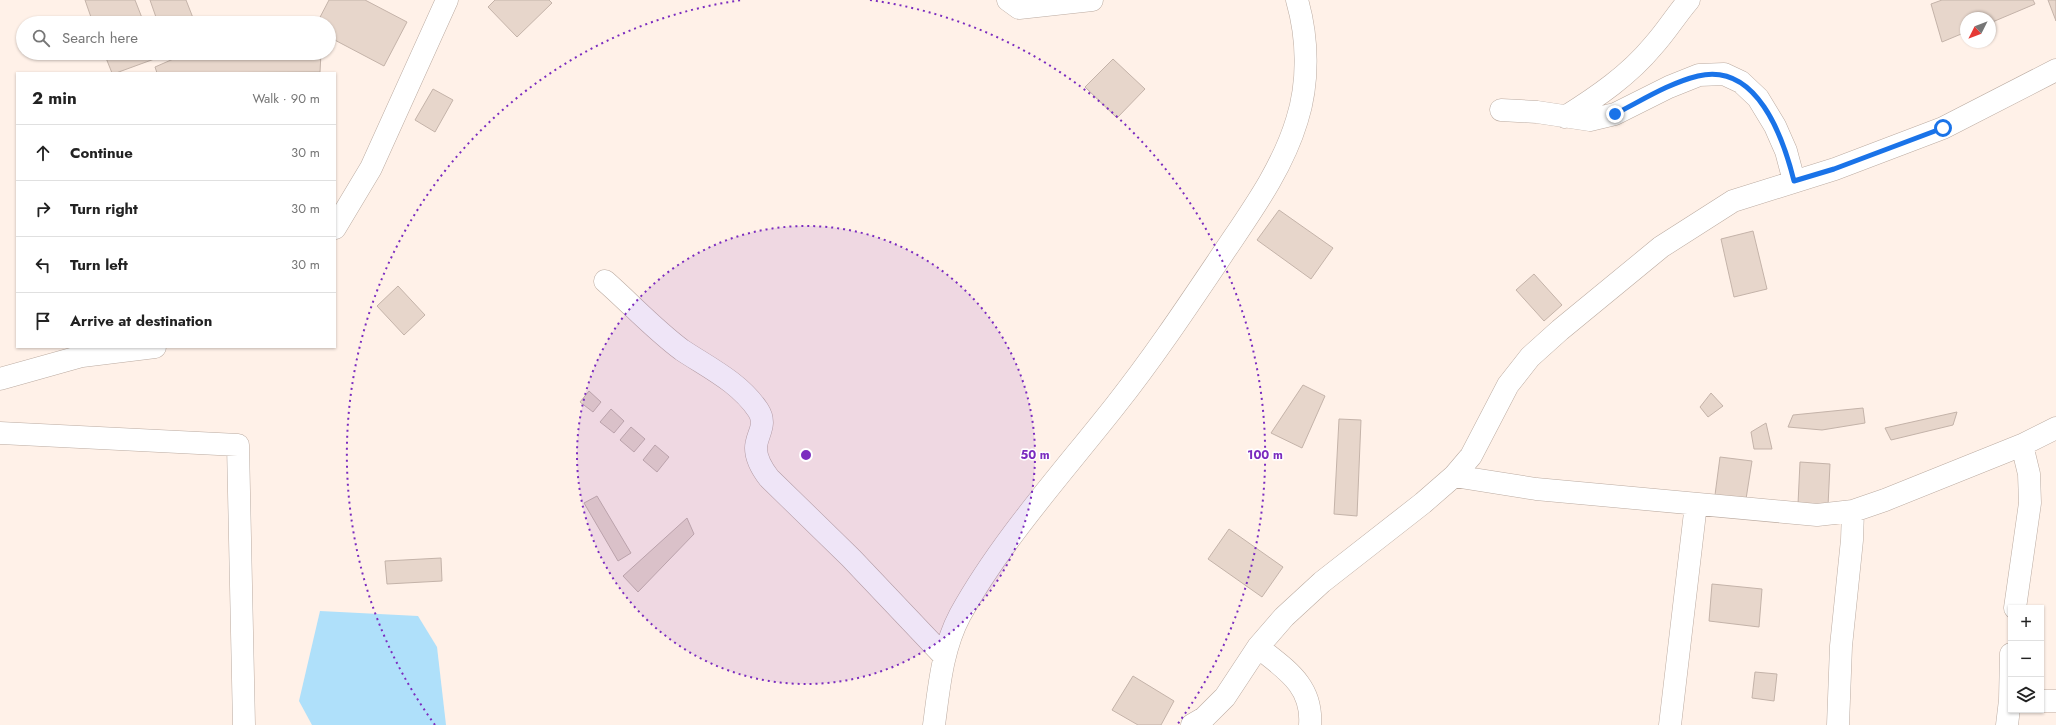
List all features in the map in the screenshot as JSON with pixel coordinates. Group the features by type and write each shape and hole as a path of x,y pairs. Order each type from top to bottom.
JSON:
{"street":[{"path":"336,226 371,168 447,0"},
{"path":"1008,0 1019,8 1092,0"},
{"path":"934,725 944,656 959,617 982,579 1027,517 1153,357 1262,196 1282,157 1297,120 1304,83 1306,51 1302,19 1297,0"},
{"path":"1566,117 1600,94 1654,46 1689,0"},
{"path":"1192,725 1204,718 1225,697 1258,647 1284,617 1322,582 1424,504 1454,476 1470,456 1508,385 1530,356 1661,247 1693,224 1733,201 1834,169 1943,128 2056,70"},
{"path":"1501,110 1537,112 1590,120 1615,114 1669,87 1699,76 1724,74 1741,82 1758,98 1775,126 1786,151 1794,181"},
{"path":"605,281 681,349 730,381 748,396 759,412 762,429 756,447 760,465 769,478 851,558 944,656"},
{"path":"0,379 82,356 147,348"},
{"path":"1454,476 1536,489 1817,515 1853,511 2022,445 2056,428"},
{"path":"0,433 238,445 244,725"},
{"path":"2015,605 2030,503 2029,474 2022,445"},
{"path":"1670,725 1696,504"},
{"path":"1838,725 1841,703 1841,646 1853,511"},
{"path":"1258,647 1294,677 1306,692 1311,715 1310,725"},
{"path":"2044,701 2056,702"},
{"path":"2007,725 2008,713"}],"water":[{"path":"320,611 418,616 437,647 446,725 312,725 299,701"}],"building":[{"path":"85,0 135,0 141,16 91,16"},
{"path":"150,0 186,0 192,16 156,16"},
{"path":"329,0 365,0 407,22 384,66 336,41 336,16 321,16"},
{"path":"495,0 549,0 552,3 517,37 488,7"},
{"path":"1942,0 2033,0 2035,4 1996,20 1996,12 1960,12 1960,34 1942,42 1931,4"},
{"path":"2048,0 2056,0 2056,21"},
{"path":"1113,59 1145,89 1117,118 1085,87"},
{"path":"107,60 152,60 119,72 112,72"},
{"path":"171,60 321,60 320,72 157,72 155,67"},
{"path":"433,89 453,100 435,132 415,120"},
{"path":"1279,210 1333,248 1311,279 1257,240"},
{"path":"1753,231 1767,289 1734,297 1721,239"},
{"path":"1534,274 1562,305 1544,321 1516,290"},
{"path":"398,286 425,315 404,335 377,306"},
{"path":"1303,385 1325,396 1302,448 1271,433"},
{"path":"589,391 601,402 593,412 580,402"},
{"path":"1711,393 1723,406 1708,417 1700,407"},
{"path":"1863,408 1865,423 1822,430 1788,427 1793,415"},
{"path":"611,409 624,421 614,433 600,422"},
{"path":"1957,412 1953,425 1891,440 1885,428"},
{"path":"1339,419 1361,420 1357,516 1334,514"},
{"path":"1766,423 1772,449 1754,449 1751,432"},
{"path":"631,427 645,439 634,452 620,440"},
{"path":"655,445 669,457 657,472 643,460"},
{"path":"1720,457 1752,461 1746,499 1715,495"},
{"path":"1800,462 1830,464 1828,506 1798,504"},
{"path":"597,496 631,553 618,561 584,503"},
{"path":"687,518 694,534 638,592 623,576"},
{"path":"1229,529 1283,567 1262,597 1208,559"},
{"path":"441,558 442,581 387,584 385,561"},
{"path":"1712,584 1762,589 1759,627 1709,621"},
{"path":"1755,672 1777,674 1774,701 1752,698"},
{"path":"1133,676 1174,701 1161,725 1138,725 1112,710"}],"route":[{"path":"1615,114 1669,87 1699,76 1724,74 1741,82 1758,98 1775,126 1786,151 1794,181 1834,169 1943,128"}]}
